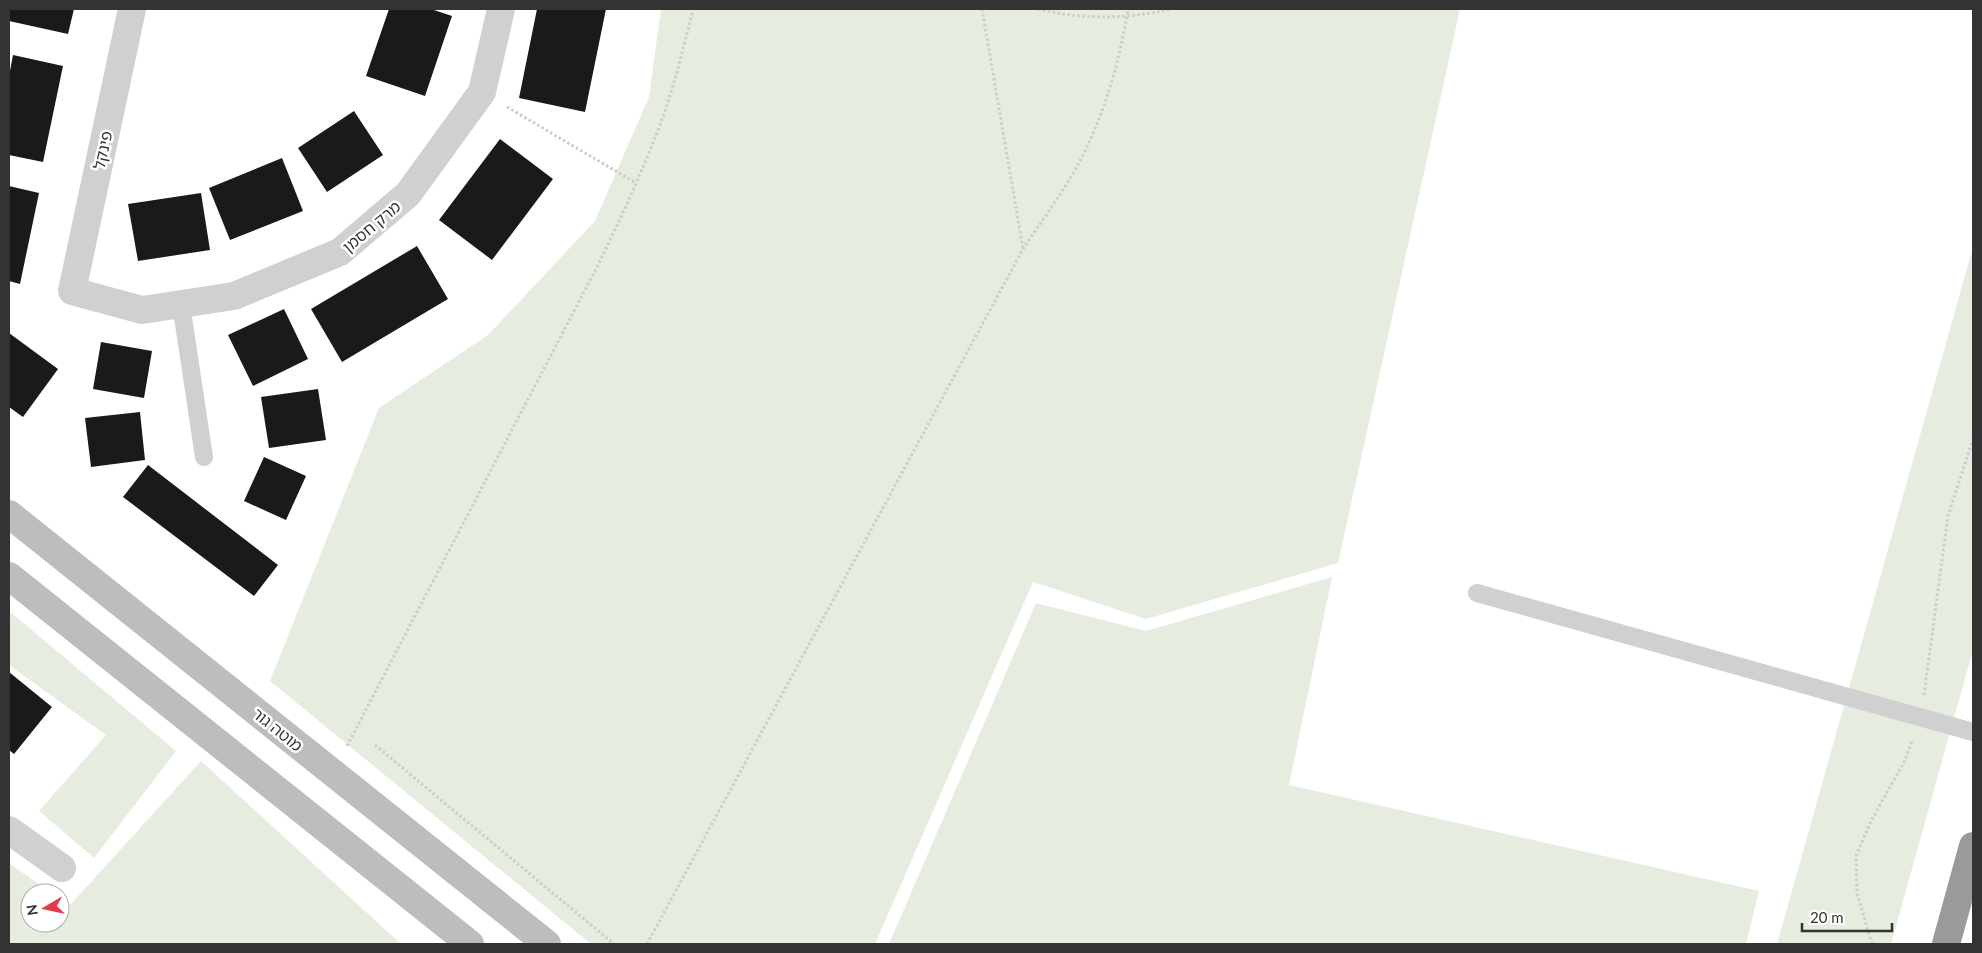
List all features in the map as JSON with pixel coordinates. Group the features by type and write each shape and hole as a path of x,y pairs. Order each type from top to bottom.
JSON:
{"highway":[{"path":"1946,944 1973,846"}],"street":[{"name":"פינקל","path":"72,291 132,9"},
{"name":"מרק חסמן","path":"72,291 142,310 234,296 340,252 408,194 482,92 501,9"},
{"name":"מוטה גור","path":"9,514 547,944"},
{"path":"9,576 470,944"},
{"path":"9,830 62,868"}],"lane":[{"path":"181,304 204,457"},
{"path":"1477,593 1973,732"}],"path":[{"path":"332,773 597,266 636,183 658,130 678,70 694,9"},
{"path":"982,9 1023,249"},
{"path":"1038,9 1054,13 1104,17 1153,13 1172,9"},
{"path":"647,944 1023,249 1081,160 1112,82 1128,9"},
{"path":"482,92 636,183"},
{"path":"375,745 614,944"}],"shaded area":[{"path":"661,9 1460,9 1338,563 1146,619 1033,582 875,944 591,944 270,681 379,408 488,335 595,221 649,97"},
{"path":"1973,247 1973,650 1891,944 1777,944"},
{"path":"1332,577 1289,785 1759,891 1746,944 889,944 1036,603 1146,631"},
{"path":"9,611 176,751 94,858 39,811 106,735 9,665"},
{"path":"201,761 401,944 9,944 10,864 38,883 20,883 20,933 70,933 70,905"}],"building":[{"path":"9,9 74,9 68,34 9,21"},
{"path":"389,9 431,9 452,16 425,96 366,76"},
{"path":"537,9 606,9 585,112 519,98"},
{"path":"13,55 63,66 43,162 9,155 9,76"},
{"path":"354,111 383,155 327,192 298,148"},
{"path":"500,139 553,179 492,260 439,220"},
{"path":"282,158 303,211 230,240 209,188"},
{"path":"9,186 39,193 20,284 9,281"},
{"path":"201,193 210,250 138,261 128,204"},
{"path":"417,246 448,299 342,362 311,309"},
{"path":"284,309 308,359 253,386 228,335"},
{"path":"9,333 58,369 23,417 9,407"},
{"path":"101,342 152,351 144,398 93,389"},
{"path":"318,389 326,440 269,448 261,397"},
{"path":"140,412 145,460 91,467 85,418"},
{"path":"264,457 306,476 286,520 244,501"},
{"path":"148,465 278,565 254,596 123,497"},
{"path":"9,672 52,707 14,754 9,750"}]}
